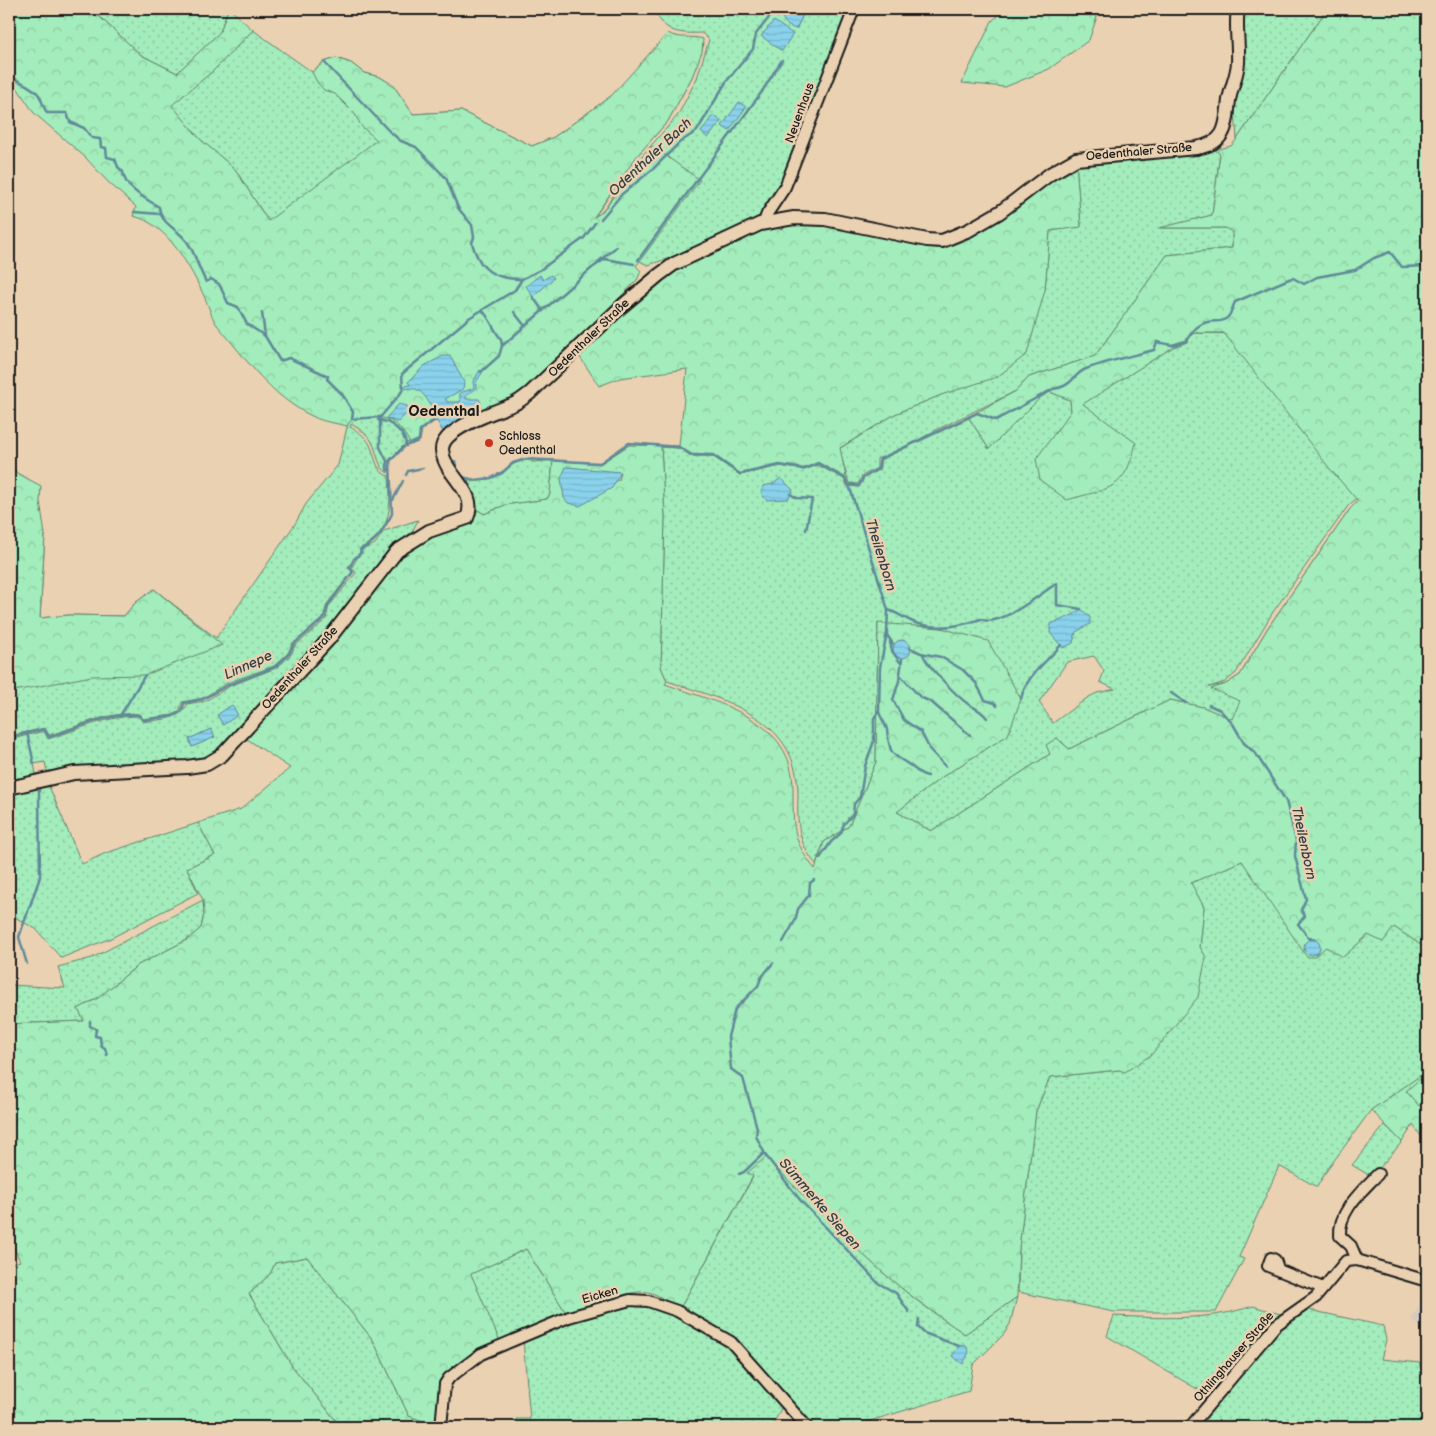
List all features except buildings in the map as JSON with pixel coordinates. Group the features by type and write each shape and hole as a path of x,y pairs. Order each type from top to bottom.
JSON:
{"main road":[{"name":"Oedenthaler Straße","path":"9,788 74,773 187,767 207,764 222,756 328,640 397,551 429,531 467,518 471,510 470,498 445,460 443,446 448,438 466,424 516,403 530,394 622,306 674,264 764,222 794,218 825,219 927,240 942,241 962,234 1000,212 1059,168 1076,159 1208,145 1220,137 1227,123 1238,66 1238,9"}],"street":[{"name":"Neuenhaus","path":"764,222 767,214 785,187 854,9"},
{"path":"1378,1174 1351,1203 1341,1227 1340,1236 1351,1246 1357,1260 1427,1281"},
{"name":"Othlinghauser Straße","path":"1190,1427 1276,1325 1316,1297 1346,1261 1357,1260"},
{"path":"1279,1270 1323,1288"},
{"name":"Eicken","path":"441,1427 445,1384 449,1378 481,1354 569,1317 630,1300 648,1300 678,1312 731,1342 806,1427"}],"shaded area":[{"path":"1427,1292 1427,1330 1411,1320"}],"green space":[{"path":"9,9 91,9 141,55 177,73 220,32 228,9 230,9 253,30 213,71 172,105 200,139 235,169 268,221 377,140 362,127 354,113 335,94 324,90 312,72 324,62 336,58 351,63 364,73 380,77 393,85 413,114 461,111 532,146 554,137 611,96 668,33 676,36 703,39 702,52 692,77 668,121 637,156 594,217 601,213 652,146 700,180 636,266 641,271 637,280 528,390 464,422 437,420 422,430 420,441 411,445 399,427 387,419 372,417 352,419 347,426 318,419 285,399 261,377 216,323 193,274 177,248 157,228 145,220 133,216 136,207 107,181 85,157 34,113 18,89 9,82"},
{"path":"91,9 228,9 220,32 177,73 141,55"},
{"path":"653,9 787,9 782,16 796,29 806,9 852,9 783,187 763,217 698,249 648,265 626,250 601,213 640,158 678,115 697,78 709,40 702,33 686,33 673,30 663,23"},
{"path":"1005,9 1098,9 1099,11 1089,40 1049,69 1005,87 962,83 992,21"},
{"path":"1242,9 1327,9 1237,139 1234,99"},
{"path":"1327,9 1427,9 1427,949 1394,927 1383,942 1368,935 1343,957 1326,947 1314,957 1307,957 1242,861 1191,883 1204,907 1200,947 1206,957 1198,997 1151,1055 1125,1072 1119,1070 1050,1077 1036,1111 1019,1248 1017,1297 965,1334 882,1272 831,1224 766,1157 747,1173 753,1176 679,1310 656,1295 648,1292 639,1292 619,1296 568,1316 526,1249 471,1274 501,1344 476,1349 445,1378 440,1427 409,1416 373,1340 307,1257 275,1263 270,1274 249,1294 292,1366 341,1427 9,1427 9,1264 20,1261 9,1237 9,1024 84,1021 78,1009 98,998 138,965 187,940 201,928 204,914 203,900 187,868 215,855 198,823 241,809 290,768 244,737 394,563 403,555 427,538 458,528 468,522 478,510 484,514 505,505 547,499 550,494 553,460 600,464 629,445 679,446 687,369 620,378 599,386 578,354 677,267 742,236 778,225 826,223 944,247 1076,162 1081,227 1050,231 1045,290 1027,354 997,377 941,395 895,414 840,448 846,477 844,479 818,465 804,470 780,466 740,475 712,456 691,456 679,448 661,447 665,517 661,667 667,681 665,684 708,699 750,718 767,731 781,746 790,766 795,832 802,850 815,869 824,842 849,826 876,762 878,623 941,628 988,641 1021,699 1008,735 942,777 897,812 931,831 1050,754 1046,745 1057,738 1069,749 1170,700 1203,707 1232,719 1240,701 1211,689 1226,684 1240,675 1267,629 1350,509 1358,501 1330,469 1224,333 1193,333 1187,342 1173,347 1083,404 1136,443 1126,471 1114,485 1105,489 1067,500 1040,480 1036,459 1071,411 1070,400 1050,392 1041,397 989,449 969,418 1016,391 1029,377 1095,356 1167,255 1232,248 1233,232 1225,228 1159,228 1212,215 1220,154 1215,150 1231,146","holes":["567,467 621,473 619,480 562,489"]},
{"path":"253,30 312,72 324,62 336,58 351,63 364,73 380,77 393,85 413,114 461,111 532,146 554,137 611,96 704,44 692,77 668,121 637,156 594,218 281,212 268,221 235,169 200,139 171,105 213,71"},
{"path":"1215,150 1220,153 1212,215 1162,228 1225,228 1232,232 1232,248 1167,255 1095,356 1029,377 1016,391 934,431 899,451 877,459 877,468 862,476 858,484 849,483 839,449 895,414 941,395 1045,290 1050,231 1081,226 1076,162"},
{"path":"1193,333 1248,334 1384,474 1348,506 1273,612 1236,673 1225,682 1209,687 1226,684 1240,675 1267,629 1350,509 1344,956 1368,935 1394,927 1427,949 1427,1071 1371,1110 1317,1187 1279,1166 1239,1257 1244,1259 1216,1312 1114,1312 1018,1292 1019,1248 1036,1111 1050,1077 1119,1070 1200,947 1204,907 1190,883 1242,861 1240,725 1203,707 1170,700 1069,749 1061,741 1050,754 931,831 897,812 942,777 1008,735 878,623 876,762 849,826 824,842 816,864 805,849 802,841 795,770 787,748 773,731 756,717 736,706 667,681 661,667 665,517 661,447 679,448 691,456 712,456 740,475 780,466 804,470 818,465 844,479 847,486 859,487 864,478 880,469 880,460 969,418 989,449 1041,397 1050,392 1070,400 1071,411 1173,347 1187,342","holes":["1094,656 1104,671 1100,682 1115,689 1097,693 1087,698 1053,723 1039,702 1067,662"]},
{"path":"401,395 419,430 418,439 406,443 388,461 388,473 382,468 368,436 351,424 350,427 367,440 378,467 384,474 389,476 390,499 384,527 378,535 359,549 360,552 348,567 352,572 327,604 323,618 308,633 292,644 288,653 274,666 227,683 203,698 182,702 180,710 173,715 143,719 139,714 115,715 93,720 49,735 45,728 9,736 9,583 39,560 45,535 40,618 69,615 124,616 135,603 154,589 216,638 295,524 306,504 338,465 348,423 351,419 382,417"},
{"path":"527,460 535,462 553,460 550,494 547,499 505,505 484,514 481,514 479,510 469,523 450,464 454,463 461,478 481,481 489,479 518,462"},
{"path":"9,463 17,473 41,486 40,501 45,535 40,618 69,615 124,616 135,603 154,589 222,645 145,675 92,676 9,692"},
{"path":"418,520 412,532 393,547 368,577 325,638 226,745 213,755 196,762 48,776 45,762 34,764 37,779 9,784 9,740 44,731 48,739 115,718 138,716 143,722 168,718 180,714 187,704 205,701 230,686 276,668 290,656 295,646 326,619 329,606 356,573 352,567 362,550 375,544 384,531","holes":["211,729 214,737 192,747 189,739"]},
{"path":"48,784 82,864 106,853 198,823 215,855 187,868 198,893 111,938 61,958 36,929 9,914 9,792"},
{"path":"203,900 204,914 201,928 187,940 138,965 98,998 78,1009 84,1021 9,1024 9,985 65,988 58,967 92,958"},
{"path":"1427,1071 1427,1144 1413,1125 1402,1142 1371,1110"},
{"path":"1427,1073 1427,1099 1419,1106 1406,1091"},
{"path":"1385,1125 1402,1142 1372,1177 1352,1165"},
{"path":"766,1156 882,1272 965,1334 1017,1297 1010,1324 1004,1334 973,1365 969,1391 850,1427 810,1427 732,1340 679,1310 753,1177 746,1173"},
{"path":"526,1249 568,1316 501,1344 470,1274"},
{"path":"307,1257 373,1340 409,1416 436,1427 341,1427 292,1366 249,1294 270,1274 275,1263"},
{"path":"646,1297 729,1344 784,1402 772,1427 514,1427 516,1419 530,1419 523,1339 570,1319"},
{"path":"1253,1306 1280,1314 1209,1396 1107,1336 1114,1316 1167,1318 1202,1316 1236,1311"},
{"path":"1305,1309 1383,1326 1386,1340 1381,1359 1420,1363 1420,1367 1427,1369 1427,1427 1194,1427 1272,1336"}],"water":[{"path":"787,9 806,9 796,29 787,25 783,19 782,16"},
{"path":"774,21 793,34 782,51 761,36"},
{"path":"739,102 746,107 729,131 722,126"},
{"path":"713,115 721,121 708,138 701,132"},
{"path":"540,275 543,280 551,275 554,278 533,297 526,286"},
{"path":"443,356 450,356 464,382 463,389 445,399 447,402 460,402 460,393 474,388 473,382 480,370 482,373 476,382 476,389 466,395 466,399 479,399 481,403 445,436 437,421 435,422 435,412 423,394 415,389 404,389 404,386 410,385 408,382 424,366"},
{"path":"399,404 407,406 408,412 398,422 386,418"},
{"path":"566,467 621,472 612,488 580,506 568,503 564,498 561,478"},
{"path":"781,478 793,490 788,499 766,500 761,493 763,486 773,484"},
{"path":"1081,609 1090,617 1090,624 1076,632 1073,643 1063,648 1050,633 1051,624 1073,615"},
{"path":"898,640 906,640 911,645 909,656 898,658 893,653 893,645"},
{"path":"232,705 238,715 223,725 217,715"},
{"path":"211,729 215,737 192,747 189,739"},
{"path":"1312,939 1320,947 1312,955 1304,947"},
{"path":"965,1345 969,1352 963,1364 952,1356 959,1346"}],"waterway":[{"name":"Odenthaler Bach","path":"601,219 622,194 653,169 680,142 697,131 726,82 753,49 756,34 776,9"},
{"path":"638,260 761,93 782,60"},
{"path":"324,62 389,131 401,141 416,147 446,178 458,208 472,225 474,237 472,243 475,253 484,267 496,275 512,279 522,279"},
{"path":"9,75 37,92 47,113 67,113 70,122 84,128 92,138 100,139 101,147 106,148 107,157 115,159 131,188 159,207 160,213 167,223 188,243 206,282 211,279 219,284 228,303 238,307 247,324 265,336 280,361 289,358 328,376 327,379 342,394 353,412 352,419 380,417"},
{"path":"134,212 160,214"},
{"name":"Odenthaler Bach","path":"406,446 401,432 397,428 378,420 403,389 402,374 469,318 515,290 522,279 540,270 584,238 595,223"},
{"path":"598,262 616,247"},
{"path":"462,477 475,480 491,478 502,473 513,463 526,459 600,463 629,443 679,447 692,455 713,455 740,474 780,465 804,469 818,463 845,478 848,484 859,486 863,478 878,469 880,459 977,413 996,420 1053,389 1069,383 1086,369 1154,350 1157,342 1172,345 1186,341 1199,326 1205,323 1224,320 1228,317 1235,302 1289,279 1293,278 1304,284 1317,277 1355,270 1374,258 1390,252 1402,267 1427,266"},
{"path":"481,372 499,356 502,346 592,268 605,259 634,264"},
{"path":"533,297 543,311"},
{"name":"Odenthaler Bach","path":"483,311 501,339 502,346"},
{"path":"514,312 525,326"},
{"path":"262,313 265,336"},
{"path":"380,420 380,447 387,461 387,470 390,470"},
{"path":"408,445 419,440 420,430 434,420"},
{"name":"Linnepe","path":"9,738 44,729 49,737 116,716 139,715 143,720 173,716 182,711 184,703 203,699 228,685 275,667 289,654 294,644 324,618 328,605 353,572 350,567 354,559 361,553 361,549 375,539 386,525 392,514 390,461 404,447"},
{"path":"450,463 455,461 457,470"},
{"path":"406,475 408,471 423,468"},
{"path":"393,500 403,481"},
{"name":"Theilenborn","path":"849,485 888,610 915,623 935,627 966,624 981,619 989,621 1009,615 1057,583 1057,605 1081,609"},
{"path":"790,494 797,498 812,499 806,530"},
{"path":"820,858 831,842 841,833 844,824 853,814 854,804 860,797 865,766 874,741 874,718 879,711 880,667 887,633 888,610"},
{"path":"887,635 893,644"},
{"path":"890,642 892,651 900,662"},
{"path":"1021,699 1032,676 1061,645"},
{"path":"910,648 921,653 941,657 963,670 976,683 985,700 995,703 997,706"},
{"path":"923,654 936,673 950,688 987,718"},
{"path":"902,659 899,681 893,700 904,720 921,732 930,750 945,766"},
{"path":"120,716 145,675"},
{"path":"900,675 920,697 931,702 970,735"},
{"name":"Theilenborn","path":"1171,693 1186,703"},
{"name":"Theilenborn","path":"1209,705 1220,710 1233,724 1244,743 1256,754 1286,801 1296,840 1295,856 1306,899 1301,910 1305,916 1298,924 1309,938 1314,939"},
{"path":"879,712 886,728 890,748 894,754 920,773 928,776"},
{"path":"27,732 34,764"},
{"path":"27,964 19,937 40,877 39,790"},
{"path":"783,942 795,921 798,909 809,895 810,883 814,880"},
{"name":"Sümmerke Siepen","path":"773,963 761,978 758,986 735,1009 728,1037 731,1069 743,1078 757,1128 756,1136 766,1156 801,1201 878,1283 896,1293 909,1312"},
{"path":"90,1021 90,1026 96,1029 95,1036 100,1037 101,1046 105,1048 107,1055"},
{"path":"739,1174 744,1172 764,1153"},
{"name":"Sümmerke Siepen","path":"919,1319 918,1327 924,1333 959,1346"}],"place":[{"name":"Schloss Oedenthal","path":"489,443"}],"district":[{"name":"Oedenthal","path":"444,411"}]}
